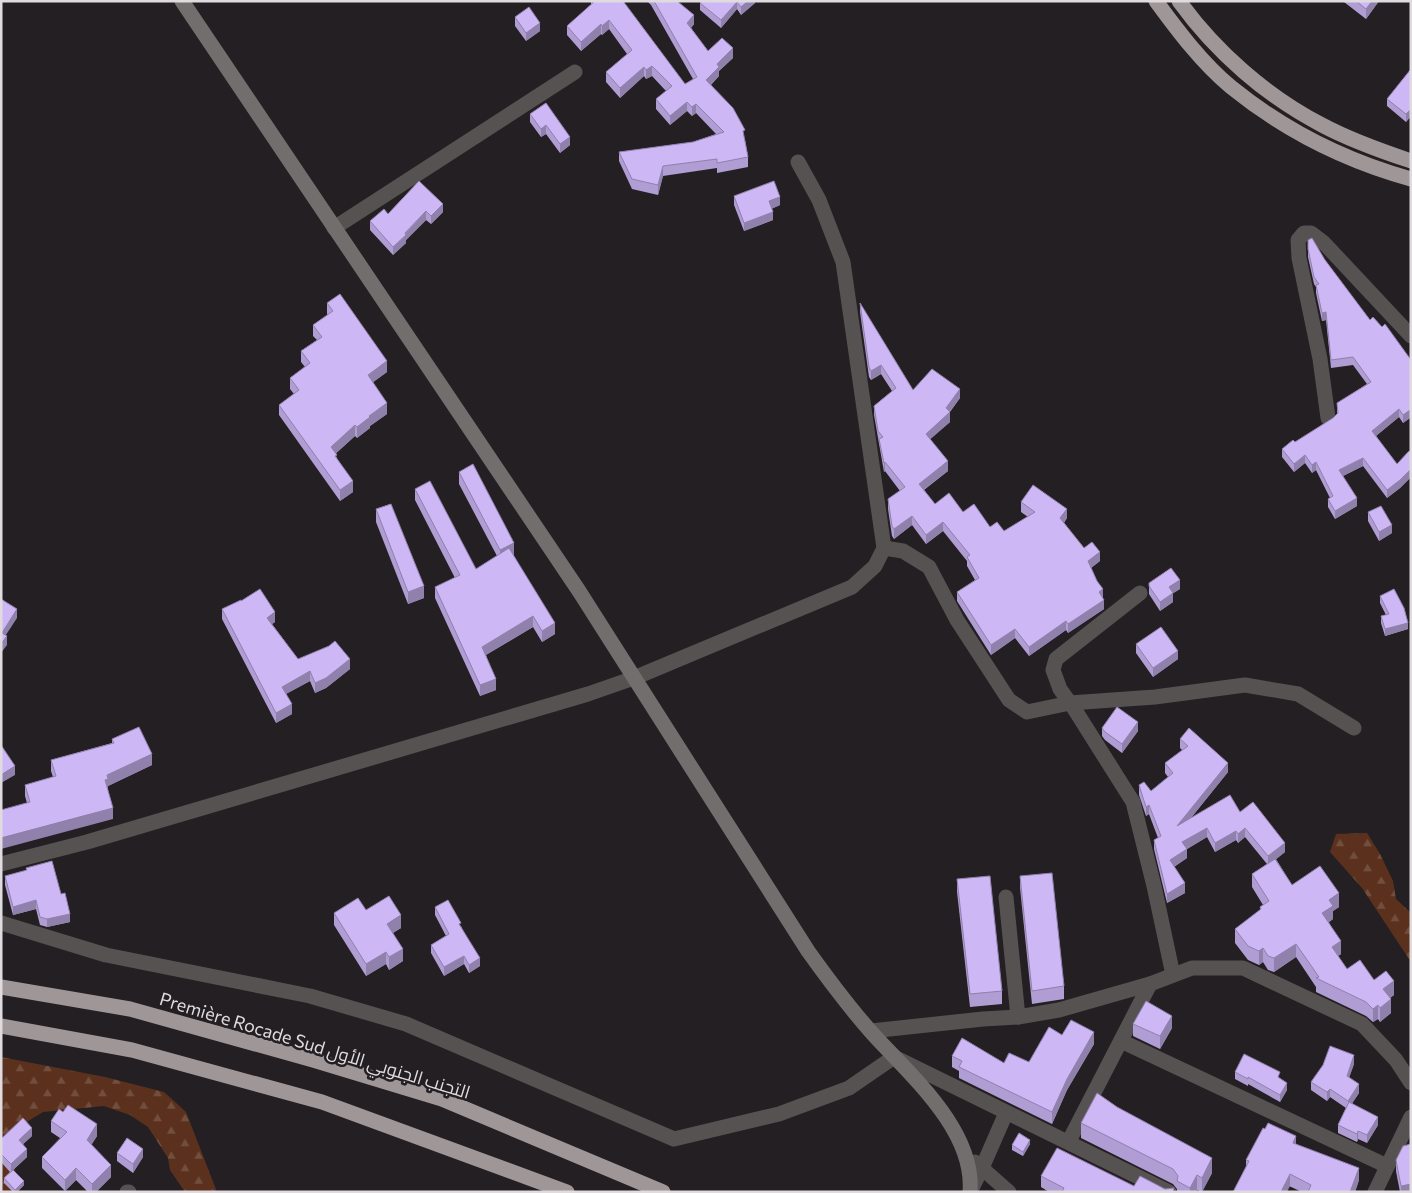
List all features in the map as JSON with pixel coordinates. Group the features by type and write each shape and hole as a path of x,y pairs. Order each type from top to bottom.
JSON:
{"highway":[{"path":"1156,1 1198,54 1230,87 1267,114 1306,138 1388,173 1411,180"},
{"path":"1178,1 1227,58 1273,95 1322,126 1377,150 1411,161"},
{"name":"Première Rocade Sud التجنب الجنوبي الأول","path":"1,987 130,1009 313,1060 442,1099 663,1192"},
{"path":"1,1026 132,1050 322,1102 567,1192"}],"main road":[{"path":"182,1 573,582 808,951 871,1031 942,1111 963,1152 970,1172 970,1192"}],"street":[{"path":"334,228 575,72"},
{"path":"1,864 87,842 579,697 634,678 852,587 875,566 884,548 843,262 819,200 798,162"},
{"path":"1328,418 1320,359 1299,258 1298,240 1304,233 1311,233 1324,243 1411,336"},
{"path":"884,548 903,551 929,567 957,620 1009,700 1027,712 1070,703 1155,697 1245,685 1298,694 1354,728"},
{"path":"1140,592 1056,659 1053,670 1060,689 1133,802 1154,886 1173,975"},
{"path":"1006,897 1018,1017"},
{"path":"1,923 106,955 310,996 406,1024 674,1139 779,1114 849,1088 894,1056 1169,1192"},
{"path":"871,1031 1018,1017 1059,1010 1150,984 1192,968 1243,968 1362,1024 1396,1060 1411,1083"},
{"path":"1069,1141 1150,984"},
{"path":"1120,1041 1387,1166"},
{"path":"970,1192 1006,1113"},
{"path":"1376,1192 1411,1117"},
{"path":"963,1152 1009,1192"}],"green space":[{"path":"1367,833 1393,881 1396,899 1411,913 1411,962 1362,888 1330,852 1336,834"},
{"path":"1,1057 105,1077 164,1092 186,1112 217,1192 185,1192 170,1170 168,1158 148,1127 130,1115 104,1106 43,1112 25,1123 12,1157 17,1178 14,1192 1,1192"}],"building":[{"path":"595,1 623,1 685,84 697,77 654,1 677,1 694,15 687,23 708,51 722,38 733,48 717,64 719,67 706,80 733,108 745,130 743,131 748,157 717,163 717,159 663,166 658,185 632,179 619,152 693,142 724,132 696,104 692,107 687,102 670,116 656,99 672,86 652,66 646,70 644,67 620,88 606,72 632,50 609,20 602,26 601,24 581,42 567,26"},
{"path":"701,1 748,1 741,7 737,2 721,20 700,3"},
{"path":"1356,1 1372,1 1366,9"},
{"path":"529,7 540,23 526,33 515,17"},
{"path":"1411,69 1411,109 1406,114 1387,99"},
{"path":"546,103 570,137 560,144 546,125 541,129 530,114"},
{"path":"419,181 443,204 431,216 426,211 393,247 370,221 384,209 388,214"},
{"path":"774,181 780,197 769,201 773,212 744,223 734,196"},
{"path":"1312,238 1325,260 1370,320 1373,317 1382,327 1385,324 1411,360 1411,411 1403,415 1399,409 1372,431 1397,464 1409,451 1411,452 1411,469 1387,490 1363,458 1339,470 1357,498 1335,511 1328,499 1333,496 1316,462 1312,465 1305,455 1294,464 1282,449 1293,440 1295,442 1333,418 1338,413 1337,403 1371,382 1353,357 1331,360 1326,312 1322,313 1316,285 1319,284 1314,277 1308,249 1308,240"},
{"path":"340,294 387,361 368,375 387,403 357,427 355,425 331,447 337,455 335,456 353,481 340,490 279,405 299,390 290,378 310,363 301,351 322,337 313,325 333,311 327,303"},
{"path":"860,303 913,390 932,369 960,389 946,408 950,412 926,434 948,461 919,484 935,504 949,493 963,512 974,504 990,527 997,522 1004,531 1035,512 1021,502 1033,485 1067,509 1060,518 1084,548 1092,542 1100,552 1088,561 1097,581 1103,589 1099,592 1104,600 1068,624 1066,621 1029,647 1015,629 991,645 957,592 979,578 967,557 970,555 943,522 926,535 912,516 894,529 888,499 905,487 884,463 879,439 883,437 878,431 874,406 896,388 881,365 871,371 869,367"},
{"path":"473,464 514,543 500,550 459,472"},
{"path":"430,481 476,569 509,548 555,623 542,631 533,616 482,647 496,679 480,685 435,587 460,575 415,489"},
{"path":"391,504 424,586 408,592 376,509"},
{"path":"1381,506 1392,525 1379,532 1368,512"},
{"path":"1171,568 1180,580 1169,587 1173,593 1160,602 1149,586 1149,583"},
{"path":"260,589 275,612 267,618 298,659 329,646 335,641 350,659 326,678 315,683 310,671 282,687 292,704 276,713 222,609 241,601"},
{"path":"1394,589 1404,608 1408,623 1385,629 1381,616 1389,614 1380,596"},
{"path":"1,599 17,609 2,633 7,636 1,644"},
{"path":"1161,627 1178,651 1153,668 1136,644"},
{"path":"1117,707 1138,722 1122,744 1102,728"},
{"path":"139,727 152,754 107,775 108,779 105,780 113,808 1,838 1,810 30,802 25,785 56,776 51,760 114,743 112,739"},
{"path":"1189,728 1228,763 1177,826 1230,795 1240,812 1253,802 1285,843 1268,856 1245,828 1238,834 1236,831 1215,843 1207,828 1182,842 1187,849 1170,860 1185,883 1167,894 1154,840 1161,836 1149,805 1146,807 1139,785 1144,782 1151,791 1173,773 1165,763 1188,746 1180,739"},
{"path":"1,745 15,766 1,775"},
{"path":"1275,859 1292,885 1320,866 1339,893 1329,900 1333,906 1322,913 1341,941 1332,947 1347,969 1360,960 1374,980 1386,971 1394,981 1383,989 1391,999 1380,1008 1378,1005 1373,1009 1366,1002 1316,978 1319,977 1296,944 1274,958 1268,956 1263,948 1259,951 1248,946 1235,929 1269,901 1252,874"},
{"path":"52,861 61,894 65,893 70,914 47,919 40,917 36,900 13,907 5,876"},
{"path":"1052,873 1064,986 1032,991 1020,876"},
{"path":"990,876 1002,991 970,994 957,879"},
{"path":"389,896 401,915 387,924 403,949 389,957 386,952 366,964 334,913 358,898 366,910"},
{"path":"448,900 461,923 459,924 480,958 469,965 464,956 444,967 431,945 449,934 435,907"},
{"path":"1146,1001 1172,1016 1160,1036 1133,1024"},
{"path":"1071,1020 1094,1032 1067,1079 1052,1112 959,1067 962,1061 952,1056 962,1038 1004,1063 1009,1053 1029,1062 1049,1027 1062,1035"},
{"path":"1330,1046 1354,1055 1347,1076 1359,1084 1348,1101 1330,1089 1327,1092 1311,1082 1323,1065"},
{"path":"1244,1054 1280,1072 1278,1077 1287,1083 1280,1095 1235,1072"},
{"path":"1097,1093 1117,1107 1212,1158 1202,1178 1197,1175 1190,1188 1177,1181 1178,1176 1173,1169 1081,1123"},
{"path":"1349,1102 1378,1117 1367,1135 1358,1131 1357,1134 1338,1125"},
{"path":"68,1105 97,1124 87,1140 111,1165 92,1184 76,1168 65,1180 42,1157 67,1132 51,1121 59,1109 63,1112"},
{"path":"23,1118 32,1128 19,1140 27,1149 11,1164 1,1154 1,1139"},
{"path":"1268,1123 1296,1136 1293,1143 1359,1168 1350,1192 1308,1192 1311,1185 1290,1174 1281,1192 1233,1192 1249,1161 1246,1160 1263,1128 1265,1129"},
{"path":"1019,1133 1030,1140 1023,1152 1012,1145"},
{"path":"127,1138 143,1149 133,1164 117,1153"},
{"path":"1411,1144 1411,1184 1401,1186 1396,1160 1403,1146"},
{"path":"1057,1148 1134,1186 1140,1176 1165,1189 1174,1188 1173,1192 1062,1192 1064,1188 1041,1176"},
{"path":"13,1170 24,1181 15,1190 4,1178"}]}
